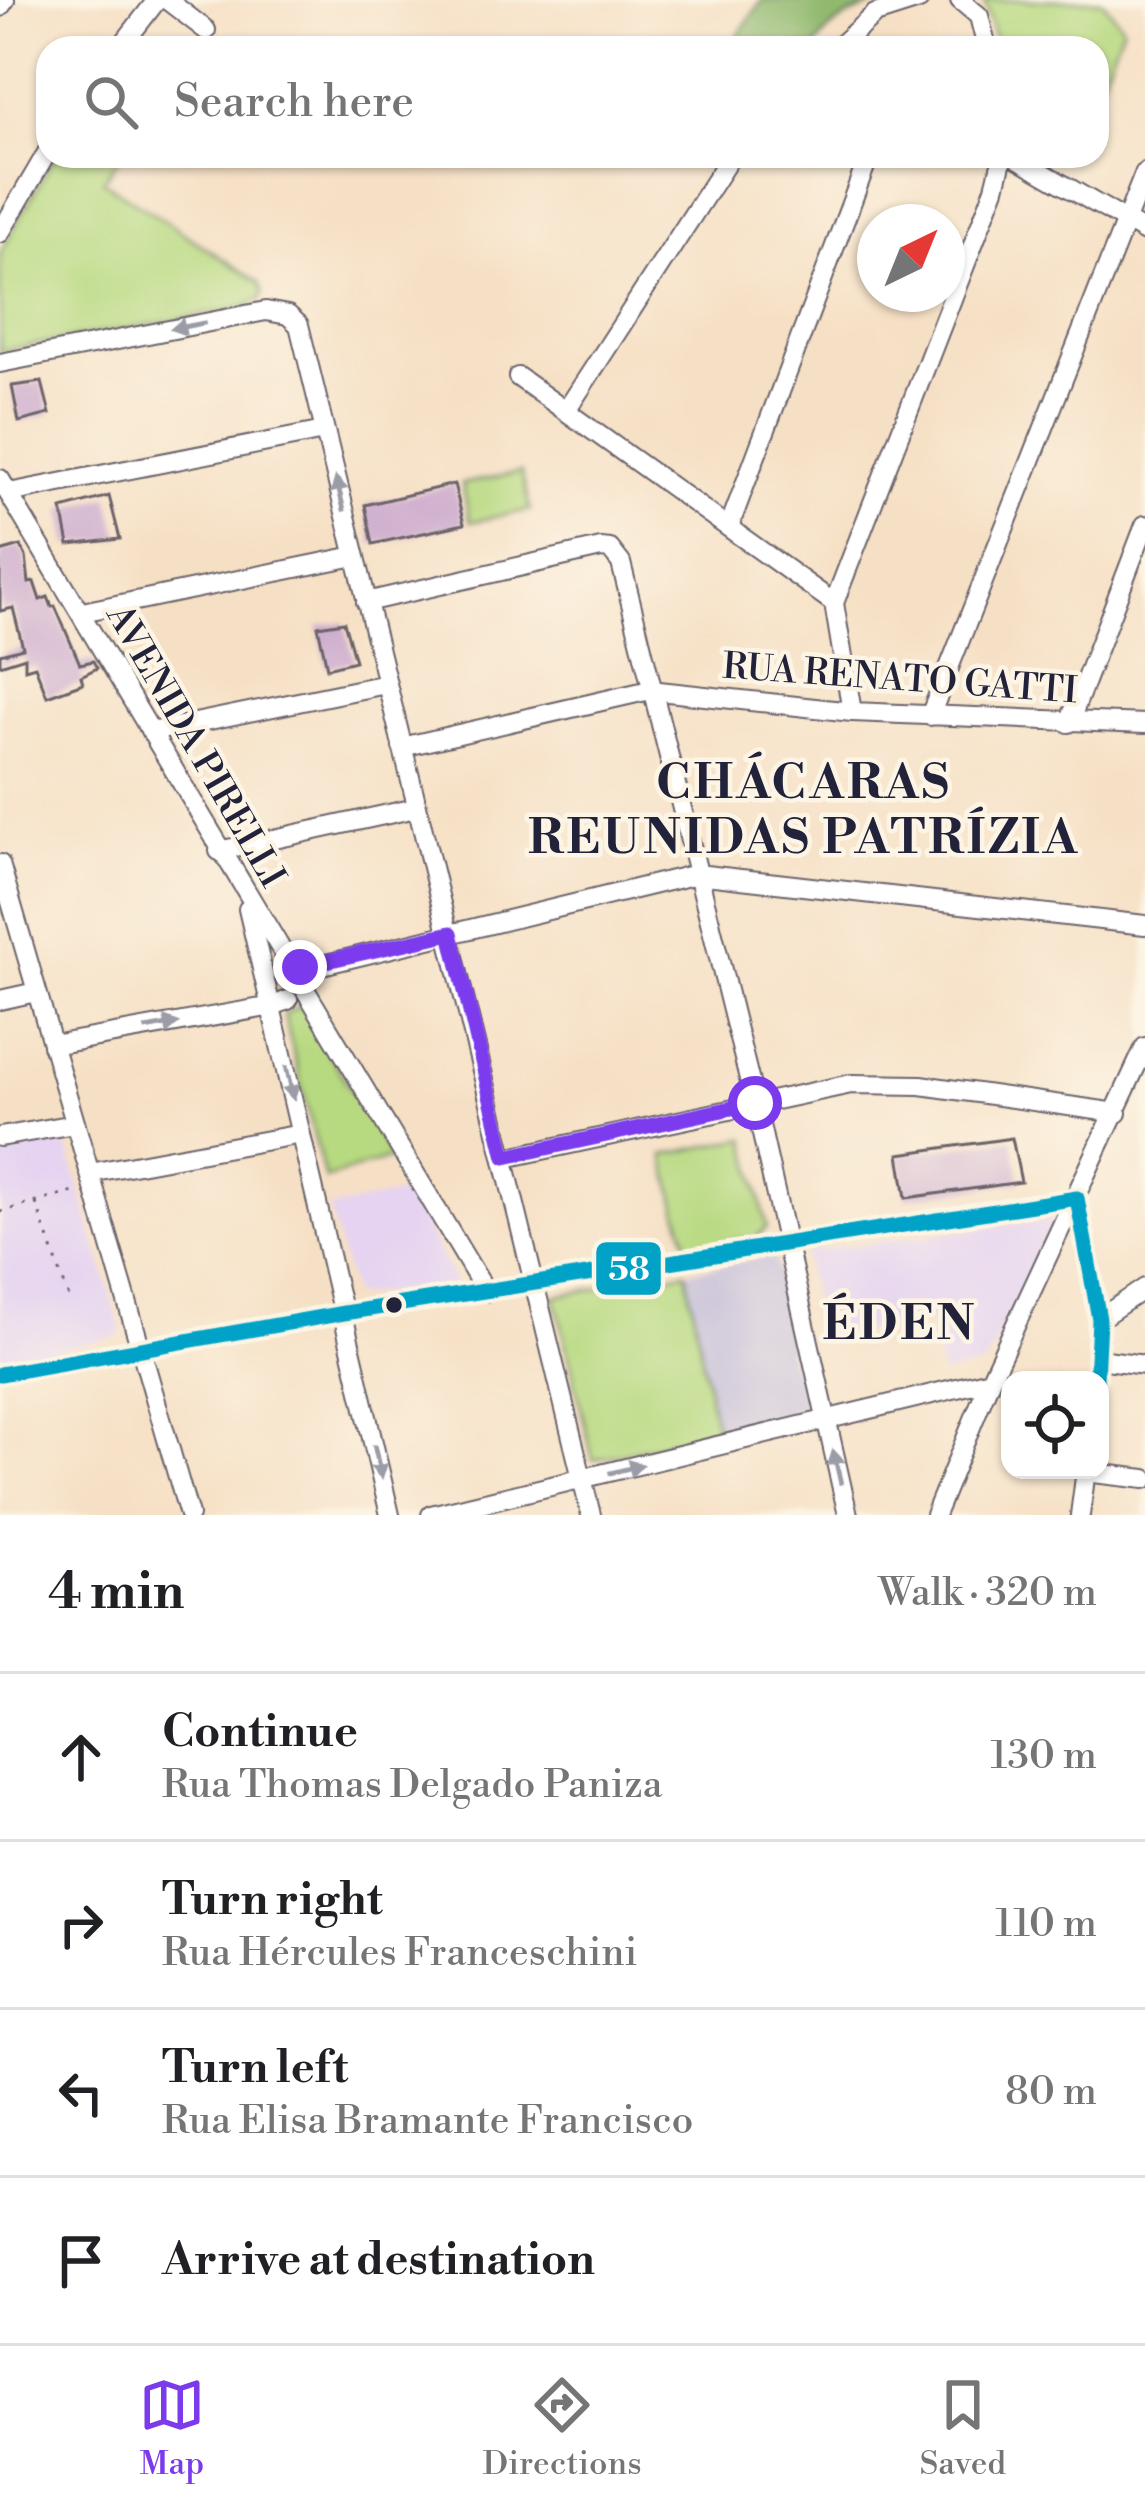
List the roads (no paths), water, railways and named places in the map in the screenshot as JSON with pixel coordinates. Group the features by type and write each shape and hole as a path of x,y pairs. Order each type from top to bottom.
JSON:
{"street":[{"path":"130,36 158,0"},
{"path":"167,0 206,30"},
{"path":"854,36 875,14 919,0"},
{"path":"965,3 979,16 984,36"},
{"path":"0,233 38,168"},
{"path":"566,410 723,168"},
{"path":"729,527 864,168"},
{"path":"852,712 834,602 1000,168"},
{"path":"1034,168 1145,232"},
{"path":"930,716 1145,172"},
{"path":"0,362 266,311 288,315 298,325 591,1515"},
{"path":"518,377 834,602"},
{"path":"4,486 324,431"},
{"name":"AVENIDA PIRELLI","path":"4,486 242,887 287,987 486,1292"},
{"path":"1069,722 1145,525"},
{"path":"366,602 601,548 610,550 621,563 755,1103 848,1515"},
{"path":"82,613 355,556"},
{"path":"151,732 386,684"},
{"name":"RUA RENATO GATTI","path":"402,747 650,690 852,712 1145,724"},
{"path":"219,851 416,808"},
{"path":"0,864 190,1515"},
{"path":"52,1045 287,987 326,964 697,874 1145,925"},
{"path":"242,887 287,987 301,1134 390,1515"},
{"path":"0,1000 36,992"},
{"path":"935,1515 990,1379 1145,1048"},
{"path":"505,1157 851,1084 889,1082 1117,1113"},
{"path":"0,1137 76,1124"},
{"path":"92,1179 301,1134"},
{"path":"0,1374 344,1313 1077,1198"},
{"path":"1077,1198 1099,1319 1097,1371"},
{"path":"1096,1295 1140,1292"},
{"path":"1099,1319 1140,1292"},
{"path":"1099,1359 1145,1364"},
{"path":"430,1515 990,1379"},
{"path":"1109,1474 1145,1479"},
{"path":"1080,1515 1085,1479"}],"district":[{"name":"CHÁCARAS REUNIDAS PATRÍZIA","path":"804,808"},
{"name":"ÉDEN","path":"900,1322"}]}
